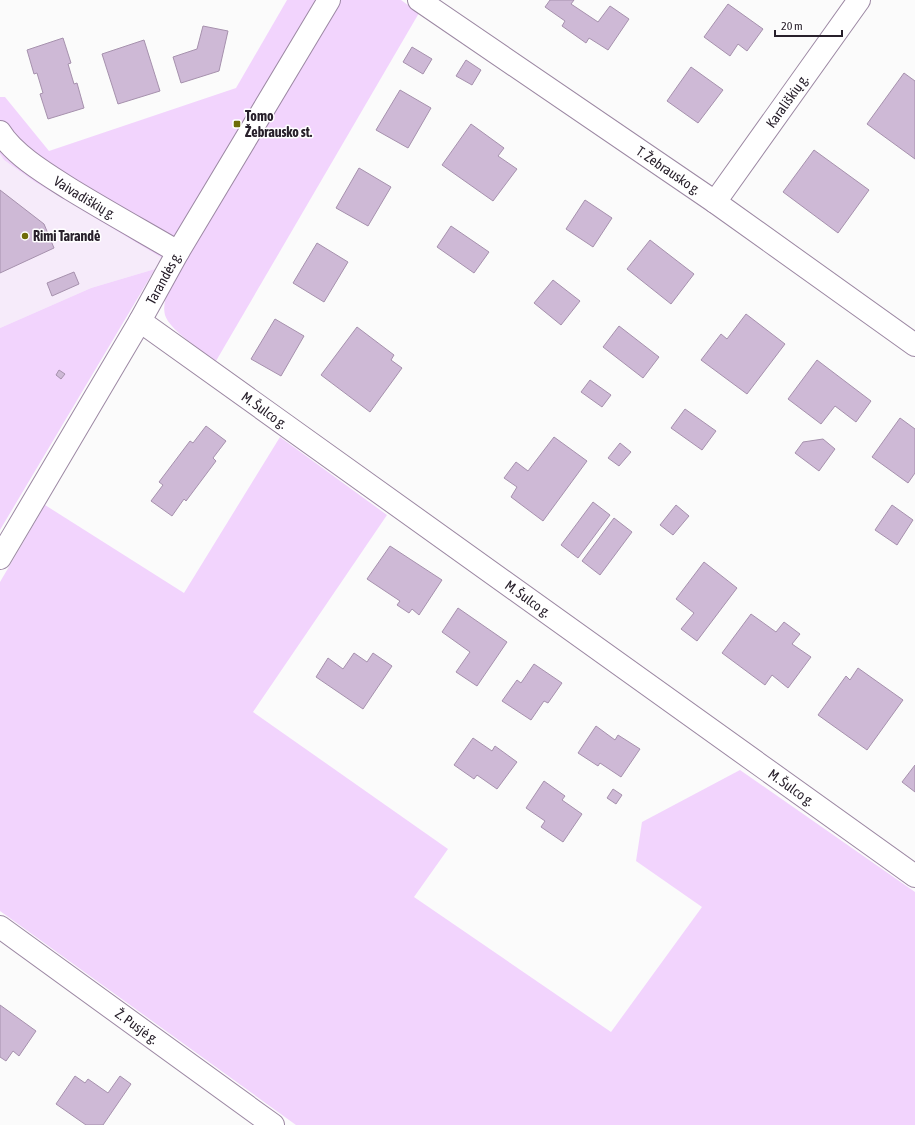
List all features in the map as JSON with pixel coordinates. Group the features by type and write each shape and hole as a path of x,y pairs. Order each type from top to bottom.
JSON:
{"street":[{"name":"Tarandės g.","path":"0,558 140,321 178,252 329,0"},
{"name":"T. Žebrausko g.","path":"419,0 715,202 915,346"},
{"name":"Karališkių g.","path":"715,202 859,0"},
{"name":"Vaivadiškių g.","path":"0,132 21,155 43,172 99,207 178,252"},
{"name":"M. Šulco g.","path":"140,321 915,876"},
{"name":"Ž. Pusjė g.","path":"0,927 273,1125"}],"shaded area":[{"path":"287,0 317,0 162,258 35,182 4,160 0,154 0,97 5,97 49,151 236,88"},
{"path":"340,0 401,0 419,13 216,361 180,334 168,321 164,309 168,291"},
{"path":"0,154 4,160 35,182 162,258 155,269 91,288 0,328"},
{"path":"155,269 0,530 0,328 91,288"},
{"path":"280,437 387,515 253,712 448,849 414,897 611,1032 702,907 636,861 642,822 740,770 915,892 915,1125 296,1125 0,911 0,582 45,505 184,593"}],"building":[{"path":"550,0 574,0 571,4 598,22 610,6 629,19 608,50 589,38 586,43 562,26 565,21 545,7"},
{"path":"728,4 763,29 747,51 738,44 730,56 704,37"},
{"path":"203,26 228,31 219,71 181,83 173,57 197,49"},
{"path":"63,38 71,63 68,64 74,84 77,83 84,108 48,119 40,94 43,93 37,73 34,74 27,50"},
{"path":"144,40 160,91 118,104 102,54"},
{"path":"412,47 432,59 423,74 403,62"},
{"path":"466,60 481,70 472,85 456,76"},
{"path":"691,67 723,90 698,123 667,101"},
{"path":"904,73 915,81 915,159 867,124"},
{"path":"400,90 431,108 408,148 376,130"},
{"path":"471,124 504,148 498,156 517,169 493,201 442,165"},
{"path":"814,150 869,190 838,233 783,192"},
{"path":"359,168 391,187 368,226 336,208"},
{"name":"Rimi Tarandė","path":"0,190 44,224 54,248 0,273"},
{"path":"585,200 612,218 593,247 566,229"},
{"path":"451,226 489,252 474,273 437,247"},
{"path":"650,240 694,274 671,304 627,269"},
{"path":"317,243 348,262 324,302 293,283"},
{"path":"74,272 79,284 52,296 47,283"},
{"path":"553,280 580,301 561,325 534,303"},
{"path":"746,314 785,344 747,394 701,360 721,334 727,339"},
{"path":"275,319 304,336 281,376 251,359"},
{"path":"619,326 659,357 643,378 603,347"},
{"path":"357,327 394,355 391,360 402,368 370,412 321,375"},
{"path":"817,360 871,401 856,422 835,406 821,424 788,399"},
{"path":"59,370 65,374 61,379 56,375"},
{"path":"590,380 611,395 602,407 581,392"},
{"path":"685,409 716,431 702,450 671,428"},
{"path":"900,418 915,429 915,473 908,483 872,457"},
{"path":"206,426 226,441 213,458 216,461 186,501 184,499 172,516 151,501 163,485 159,482 190,441 193,443"},
{"path":"554,437 587,461 543,521 511,497 517,487 504,478 516,462 528,471"},
{"path":"823,439 835,449 819,471 795,453 803,442"},
{"path":"620,443 631,452 619,466 608,458"},
{"path":"593,502 610,515 578,558 561,545"},
{"path":"676,505 689,516 673,535 660,525"},
{"path":"892,505 913,520 897,545 875,530"},
{"path":"614,518 632,532 600,575 582,561"},
{"path":"390,546 442,580 419,615 412,609 409,613 397,605 400,601 367,579"},
{"path":"704,562 737,588 697,641 681,629 694,613 676,599"},
{"path":"458,608 507,642 477,686 456,672 470,652 442,632"},
{"path":"751,614 776,632 784,622 800,634 792,644 811,657 788,688 772,675 765,685 722,653"},
{"path":"354,653 367,662 373,653 392,666 363,709 316,677 328,658 343,669"},
{"path":"534,664 562,683 548,703 544,701 531,720 502,701 517,680 521,683"},
{"path":"858,668 903,700 867,750 818,715 846,676 850,680"},
{"path":"596,726 615,740 618,735 640,749 621,777 600,763 598,766 578,753"},
{"path":"473,738 492,751 495,746 517,762 497,789 477,775 474,779 454,765"},
{"path":"915,765 915,792 902,782"},
{"path":"544,781 565,796 562,800 582,814 563,842 541,827 545,821 526,808"},
{"path":"613,789 622,795 616,804 607,798"},
{"path":"0,1005 36,1031 19,1056 13,1051 6,1061 0,1057"},
{"path":"75,1076 85,1083 88,1079 108,1093 120,1076 131,1084 103,1125 86,1125 56,1104"}],"place":[{"name":"Tomo Žebrausko st.","path":"237,124"},
{"name":"Rimi Tarandė","path":"25,236"}]}
